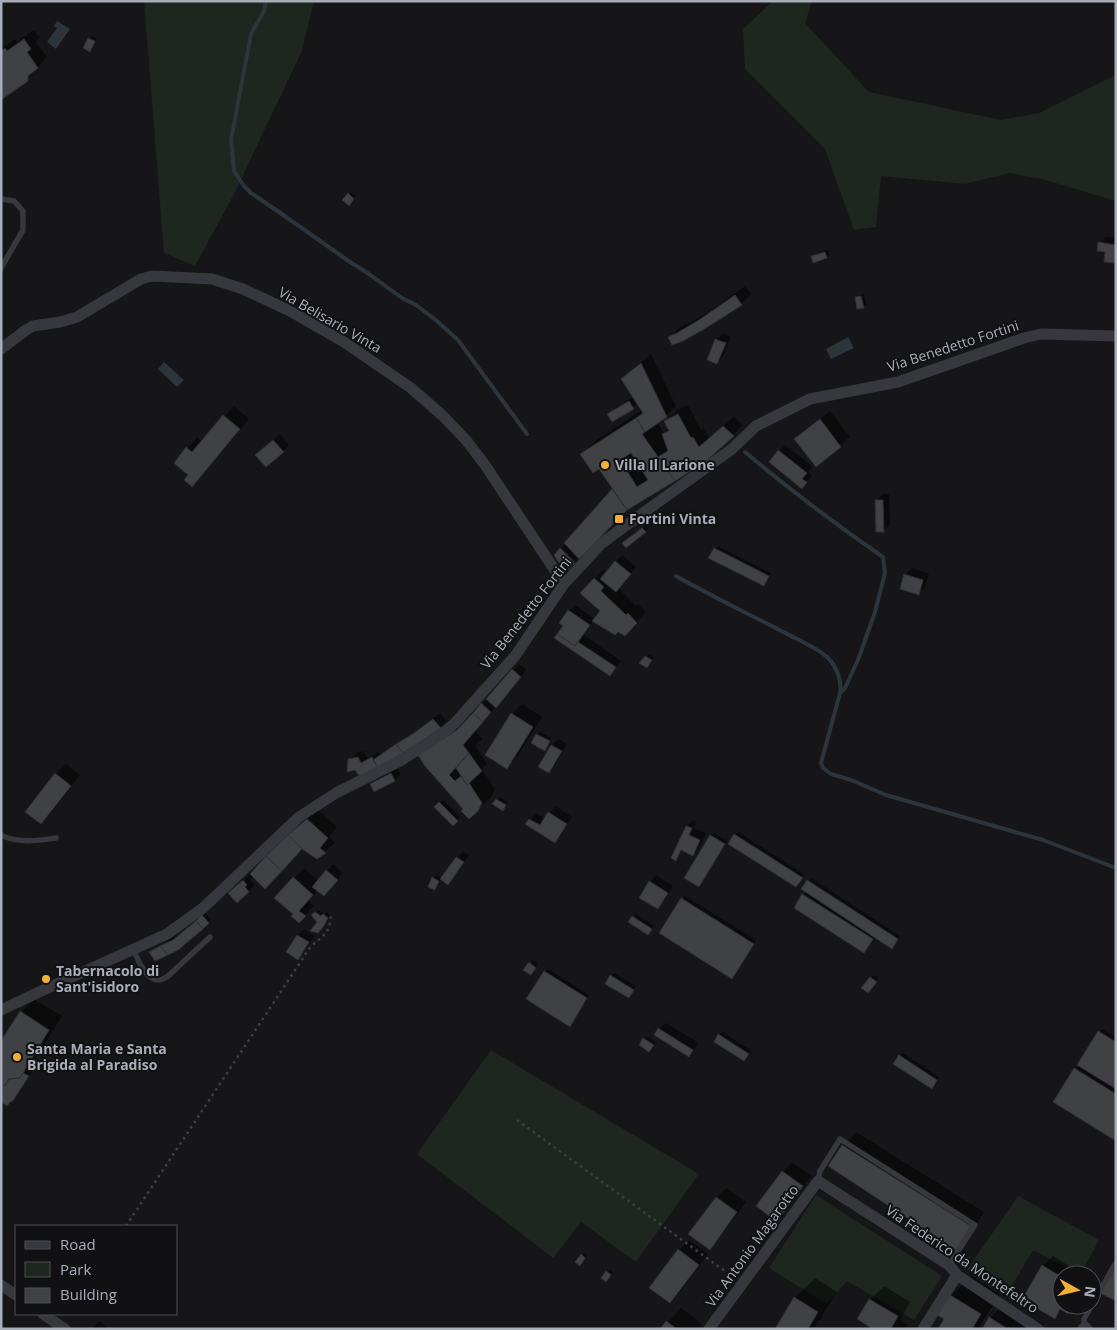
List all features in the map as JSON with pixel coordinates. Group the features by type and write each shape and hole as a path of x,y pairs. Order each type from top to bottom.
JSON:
{"street":[{"name":"Via Belisario Vinta","path":"1,349 33,326 77,317 141,278 152,276 212,278 243,289 290,311 344,342 411,388 443,416 466,440 485,465 564,584"},
{"name":"Via Benedetto Fortini","path":"1,1010 167,934 202,908 299,817 336,793 400,761 442,734 454,724 515,656 564,584 601,544 732,449 756,426 810,399 898,382 1024,338 1041,334 1116,336"},
{"name":"Via Antonio Magarotto","path":"709,1329 818,1181"},
{"name":"Via Federico da Montefeltro","path":"818,1181 950,1265 957,1275 1038,1329"},
{"path":"924,1329 957,1275"},
{"path":"1,1285 15,1294"},
{"path":"45,1315 65,1329"}],"lane":[{"path":"1,199 14,201 23,210 23,230 1,268"},
{"path":"1,834 16,841 56,838"},
{"path":"133,949 148,977 158,980 167,977 210,937"},
{"path":"818,1181 820,1171 840,1139 975,1225 950,1265"},
{"path":"1102,1287 1116,1265"},
{"path":"1085,1328 1084,1318 1086,1315"}],"path":[{"path":"127,1225 311,946 326,933 331,923 331,912"},
{"path":"517,1120 742,1284"}],"green space":[{"path":"144,1 314,1 302,51 233,196 195,266 164,253"},
{"path":"773,1 812,1 805,23 869,92 1001,120 1039,113 1116,75 1116,201 1042,179 1010,173 965,184 881,176 876,227 854,230 825,149 745,69 743,29"},
{"path":"491,1050 699,1174 636,1262 581,1222 553,1258 417,1154"},
{"path":"816,1195 942,1276 914,1320 847,1281 827,1304 769,1268"},
{"path":"1018,1196 1099,1240 1085,1265 1061,1265 1033,1250 1006,1296 967,1270"}],"shaded area":[{"path":"57,21 70,29 56,49 47,42 57,28 54,26"},
{"path":"848,337 854,348 831,359 826,349"},
{"path":"164,362 184,380 177,387 158,369"}],"building":[{"path":"88,38 95,41 90,52 83,48"},
{"path":"24,39 31,49 27,52 38,68 28,76 28,81 1,100 1,51 5,48 7,51"},
{"path":"348,193 354,199 349,206 342,200"},
{"path":"1098,242 1116,245 1116,263 1104,262 1105,252 1097,251"},
{"path":"825,252 827,258 813,263 811,256"},
{"path":"735,295 742,305 706,328 672,345 668,337 699,320"},
{"path":"861,296 864,308 857,309 855,297"},
{"path":"715,339 726,343 717,364 707,360"},
{"path":"641,363 667,417 645,432 636,418 643,413 621,379"},
{"path":"629,401 634,409 612,422 607,414"},
{"path":"678,414 691,438 693,437 699,447 723,426 734,436 706,461 675,481 658,457 668,451 662,434 669,431 664,421"},
{"path":"223,415 240,429 192,487 184,480 188,475 174,463 186,447 192,452"},
{"name":"Villa Il Larione","path":"636,418 645,432 642,434 675,481 627,510 599,469 593,473 580,454","holes":["631,453 648,480 637,487 620,460"]},
{"path":"820,419 841,447 816,467 794,439"},
{"path":"273,440 284,452 266,467 255,455"},
{"path":"778,450 807,473 802,479 807,482 802,489 769,462"},
{"path":"612,489 627,510 579,559 564,543"},
{"path":"875,500 883,500 884,532 876,532"},
{"path":"642,528 646,532 626,548 622,543"},
{"path":"560,548 575,563 566,572 554,555"},
{"path":"714,548 769,576 764,586 708,558"},
{"path":"615,561 631,574 616,592 600,579"},
{"path":"904,574 923,580 919,595 900,589"},
{"path":"594,578 604,587 601,591 637,623 625,636 618,632 615,635 592,621 600,611 580,593"},
{"path":"568,610 590,625 575,646 557,634 563,626 559,623"},
{"path":"557,634 575,646 578,642 616,667 610,676 554,638"},
{"path":"645,656 652,660 647,668 639,663"},
{"path":"512,669 521,677 496,708 486,699"},
{"path":"481,703 491,712 483,722 473,713"},
{"path":"473,713 483,722 463,745 469,753 449,775 455,781 461,776 467,785 469,783 482,803 478,811 469,819 461,811 463,809 425,766 418,755 457,730"},
{"path":"511,713 533,727 507,769 485,755"},
{"path":"433,719 441,728 403,753 396,744"},
{"path":"536,734 550,741 545,751 531,743"},
{"path":"396,744 403,753 378,768 373,760"},
{"path":"551,745 562,751 549,773 538,767"},
{"path":"469,753 482,771 467,785 456,768"},
{"path":"358,757 361,763 372,757 378,768 360,777 355,770 347,772 348,759"},
{"path":"55,773 71,786 41,824 25,812"},
{"path":"391,773 395,781 374,792 370,784"},
{"path":"496,799 506,805 503,811 492,804"},
{"path":"439,802 458,821 453,826 434,807"},
{"path":"548,812 567,824 555,843 525,824 529,819 540,825"},
{"path":"307,819 328,838 320,848 326,853 317,859 302,849 288,835"},
{"path":"686,826 692,828 689,835 700,840 693,856 681,850 676,861 671,858"},
{"path":"734,834 803,878 796,887 728,844"},
{"path":"288,835 302,849 282,871 266,856"},
{"path":"710,835 725,844 699,887 684,878"},
{"path":"266,856 282,871 265,889 250,874"},
{"path":"456,857 464,862 448,885 440,879"},
{"path":"326,870 338,880 324,896 312,887"},
{"path":"293,877 313,895 299,911 306,916 299,923 291,916 293,914 274,898"},
{"path":"432,877 439,881 435,890 428,887"},
{"path":"243,880 249,892 237,903 228,893"},
{"path":"807,880 898,939 892,949 801,889"},
{"path":"649,881 668,893 658,909 639,898"},
{"path":"802,894 873,939 864,953 794,908"},
{"path":"681,898 754,944 732,979 659,933"},
{"path":"315,912 321,916 323,914 328,918 318,933 310,931 317,922 311,915"},
{"path":"202,915 209,923 203,929 196,921"},
{"path":"632,916 652,929 648,935 628,922"},
{"path":"196,921 203,929 178,950 168,955 160,946 173,940"},
{"path":"297,935 309,942 298,960 286,952"},
{"path":"160,946 168,955 155,961 149,952"},
{"path":"529,962 536,968 531,975 523,970"},
{"path":"544,971 587,998 570,1027 526,999"},
{"path":"610,975 634,990 629,998 605,984"},
{"path":"870,977 877,982 868,993 861,988"},
{"name":"Santa Maria e Santa Brigida al Paradiso","path":"20,1011 49,1030 20,1078 9,1079 5,1086 1,1084 1,1041"},
{"path":"658,1028 693,1050 689,1057 654,1035"},
{"path":"1098,1031 1116,1042 1116,1089 1077,1065"},
{"path":"718,1034 749,1054 744,1061 714,1042"},
{"path":"643,1038 654,1045 649,1052 639,1045"},
{"path":"899,1055 937,1080 932,1089 893,1064"},
{"path":"1074,1068 1116,1094 1116,1141 1053,1102"},
{"path":"23,1073 29,1076 12,1102 7,1106 1,1102 1,1084 5,1086 9,1079 20,1078"},
{"path":"842,1145 971,1226 956,1250 828,1166"},
{"path":"782,1171 803,1186 777,1222 756,1206"},
{"path":"716,1197 737,1212 710,1250 688,1234"},
{"path":"678,1249 699,1265 670,1303 649,1288"},
{"path":"581,1254 585,1258 580,1266 575,1262"},
{"path":"1042,1265 1052,1271 1052,1315 1057,1315 1055,1319 1033,1306 1035,1303 1024,1296"},
{"path":"1114,1270 1116,1271 1116,1301 1102,1294 1102,1290"},
{"path":"606,1271 611,1275 606,1282 601,1278"},
{"path":"950,1295 981,1314 972,1329 938,1329 944,1319 937,1315"},
{"path":"794,1297 818,1312 808,1329 775,1329"},
{"path":"869,1299 898,1316 891,1329 873,1329 857,1319"},
{"path":"989,1317 1008,1329 982,1329"},
{"path":"666,1321 677,1329 660,1329"}],"waterway":[{"path":"266,1 264,11 251,34 231,140 234,171 251,193 437,321 458,340 527,434"},
{"path":"745,452 812,506 883,557 885,573 875,612 858,660 845,688 841,692"},
{"path":"676,576 810,645 831,662 839,679 840,693 821,763 823,768 831,774 851,780 886,795 1043,840 1116,868"}],"place":[{"name":"Villa Il Larione","path":"605,465"},
{"name":"Fortini Vinta","path":"619,519"},
{"name":"Tabernacolo di Sant'isidoro","path":"46,979"},
{"name":"Santa Maria e Santa Brigida al Paradiso","path":"17,1057"}]}
